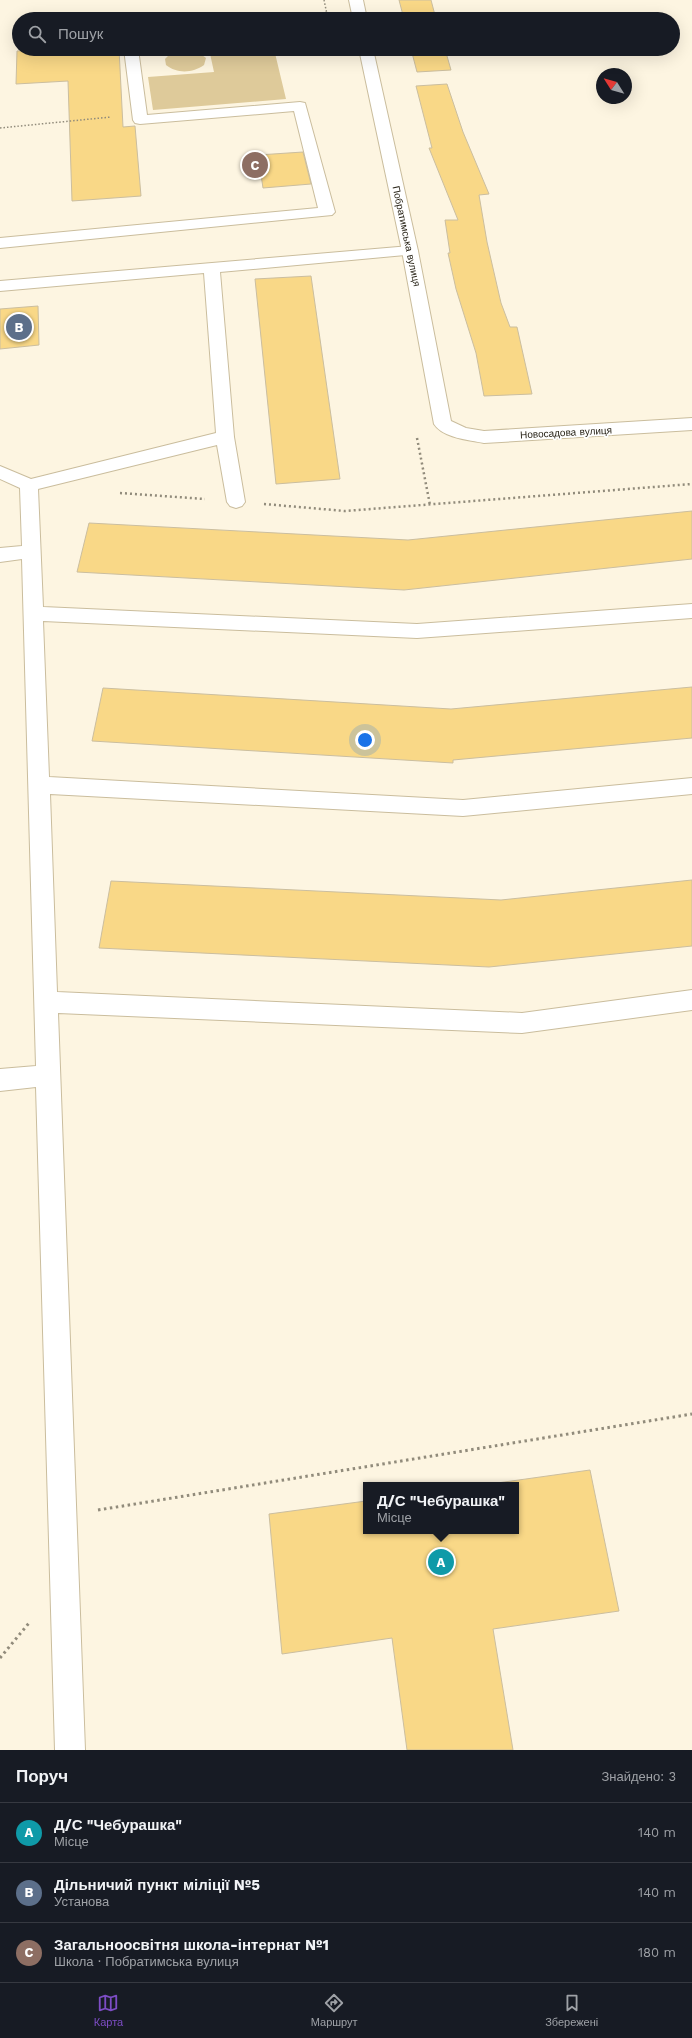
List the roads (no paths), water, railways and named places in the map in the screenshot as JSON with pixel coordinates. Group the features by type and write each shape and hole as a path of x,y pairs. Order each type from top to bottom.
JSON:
{"street":[{"path":"356,0 359,12"},
{"path":"0,243 327,212 300,106 140,120 133,56"},
{"name":"Побратимська вулиця","path":"368,56 410,251 443,424"},
{"path":"0,286 410,251"},
{"path":"212,268 225,437 236,502"},
{"name":"Новосадова вулиця","path":"443,424 462,433 484,437 692,424"},
{"path":"0,472 28,485 225,437"},
{"path":"28,485 70,1750"},
{"path":"0,555 30,552"},
{"path":"33,614 417,631 692,611"},
{"path":"38,785 463,808 692,786"},
{"path":"46,1002 522,1023 692,1000"},
{"path":"0,1080 48,1075"}],"place":[{"name":"Загальноосвітня школа-інтернат №1","path":"255,165"},
{"name":"Дільничий пункт міліції №5","path":"19,327"},
{"name":"Д/С \"Чебурашка\"","path":"441,1562"}]}
